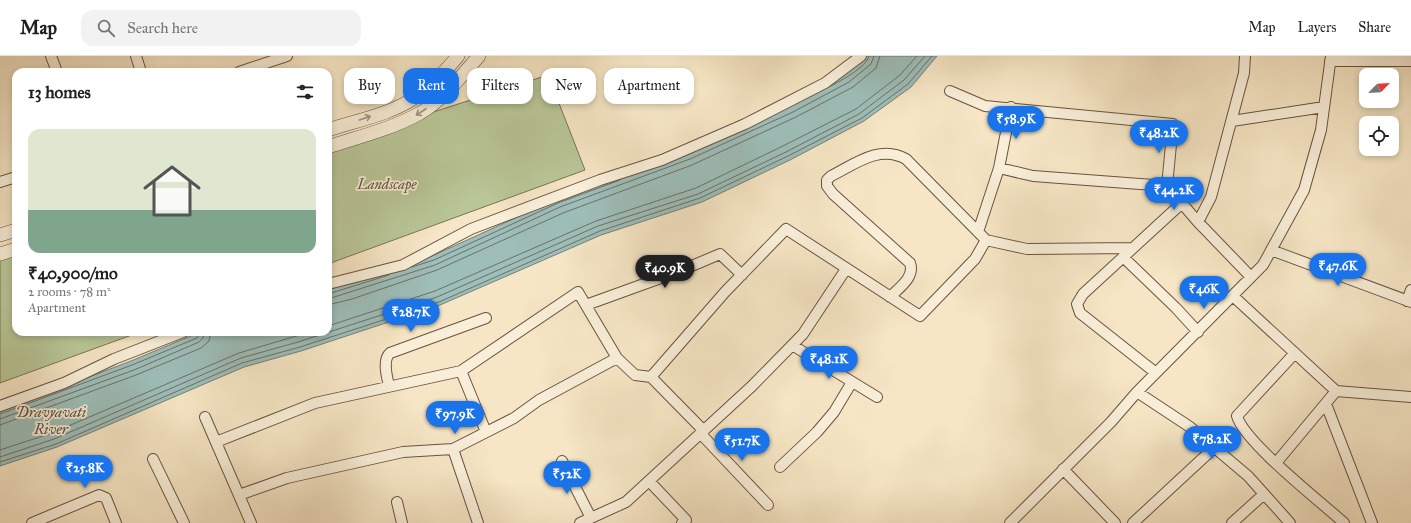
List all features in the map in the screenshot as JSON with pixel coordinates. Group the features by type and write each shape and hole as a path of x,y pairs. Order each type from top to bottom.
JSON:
{"street":[{"path":"51,56 56,68"},
{"path":"136,56 140,68"},
{"path":"251,68 287,56"},
{"path":"332,129 397,107 413,99 431,85 458,56"},
{"path":"332,146 401,122 421,113 441,96 479,56"},
{"path":"332,283 403,265 471,229 600,180 662,160 745,124 825,83 861,56"},
{"path":"1198,222 1211,197 1244,73 1245,56"},
{"path":"1010,523 1111,422 1137,392 1263,265 1304,190 1320,130 1330,58 1411,61"},
{"path":"950,91 985,106 1011,107 1047,113 1174,124 1167,186"},
{"path":"1232,121 1324,106"},
{"path":"978,232 999,168 1011,107"},
{"path":"890,297 911,275 912,270 910,263 833,194 827,186 827,180 831,176 875,154 888,152 897,154 906,159 986,240 1027,249 1133,248"},
{"path":"999,168 1033,176 1167,186 1198,222 1251,277"},
{"path":"0,182 12,178"},
{"path":"1156,373 1078,310 1077,304 1083,294 1182,203"},
{"path":"651,377 742,275 786,229 920,316 975,259 986,240"},
{"path":"0,235 12,231"},
{"path":"0,254 12,250"},
{"path":"1271,250 1409,302 1411,290"},
{"path":"586,305 680,271 720,254 742,275"},
{"path":"1123,257 1176,308 1198,332"},
{"path":"580,523 626,502 752,386 803,334 846,269"},
{"path":"216,442 315,403 461,371 578,292 617,358 635,375 651,377 768,505"},
{"path":"1233,296 1336,391 1411,397"},
{"path":"389,386 386,363 387,355 486,318"},
{"path":"0,406 64,383 114,359 173,336"},
{"path":"792,345 877,397"},
{"path":"1295,353 1237,416 1242,428 1276,463 1344,523"},
{"path":"239,494 287,478 403,452 453,448 514,418 539,400 617,358"},
{"path":"461,371 486,432"},
{"path":"780,467 817,432 834,412 852,382"},
{"path":"1276,463 1336,391"},
{"path":"1137,392 1190,427 1248,476 1290,523"},
{"path":"1326,404 1372,523"},
{"path":"205,417 251,523"},
{"path":"1133,523 1214,447"},
{"path":"453,448 478,523"},
{"path":"153,459 184,523"},
{"path":"562,461 591,518"},
{"path":"1063,470 1115,523"},
{"path":"649,481 686,520 682,523"},
{"path":"1232,523 1264,494"},
{"path":"32,523 99,495 106,498 116,523"},
{"path":"397,502 402,523"}],"green space":[{"name":"Landscape","path":"541,77 541,104 559,104 585,170 332,263 332,145 467,101 467,104 533,104 533,80"},
{"path":"12,249 12,336 129,336 0,383 0,253"}],"water":[{"name":"Dravyavati River","path":"867,56 937,56 911,87 864,121 790,160 702,202 601,235 440,305 301,351 244,367 57,447 0,466 0,411 131,361 190,336 332,336 332,289 432,256 557,199 686,151 845,74"}]}
